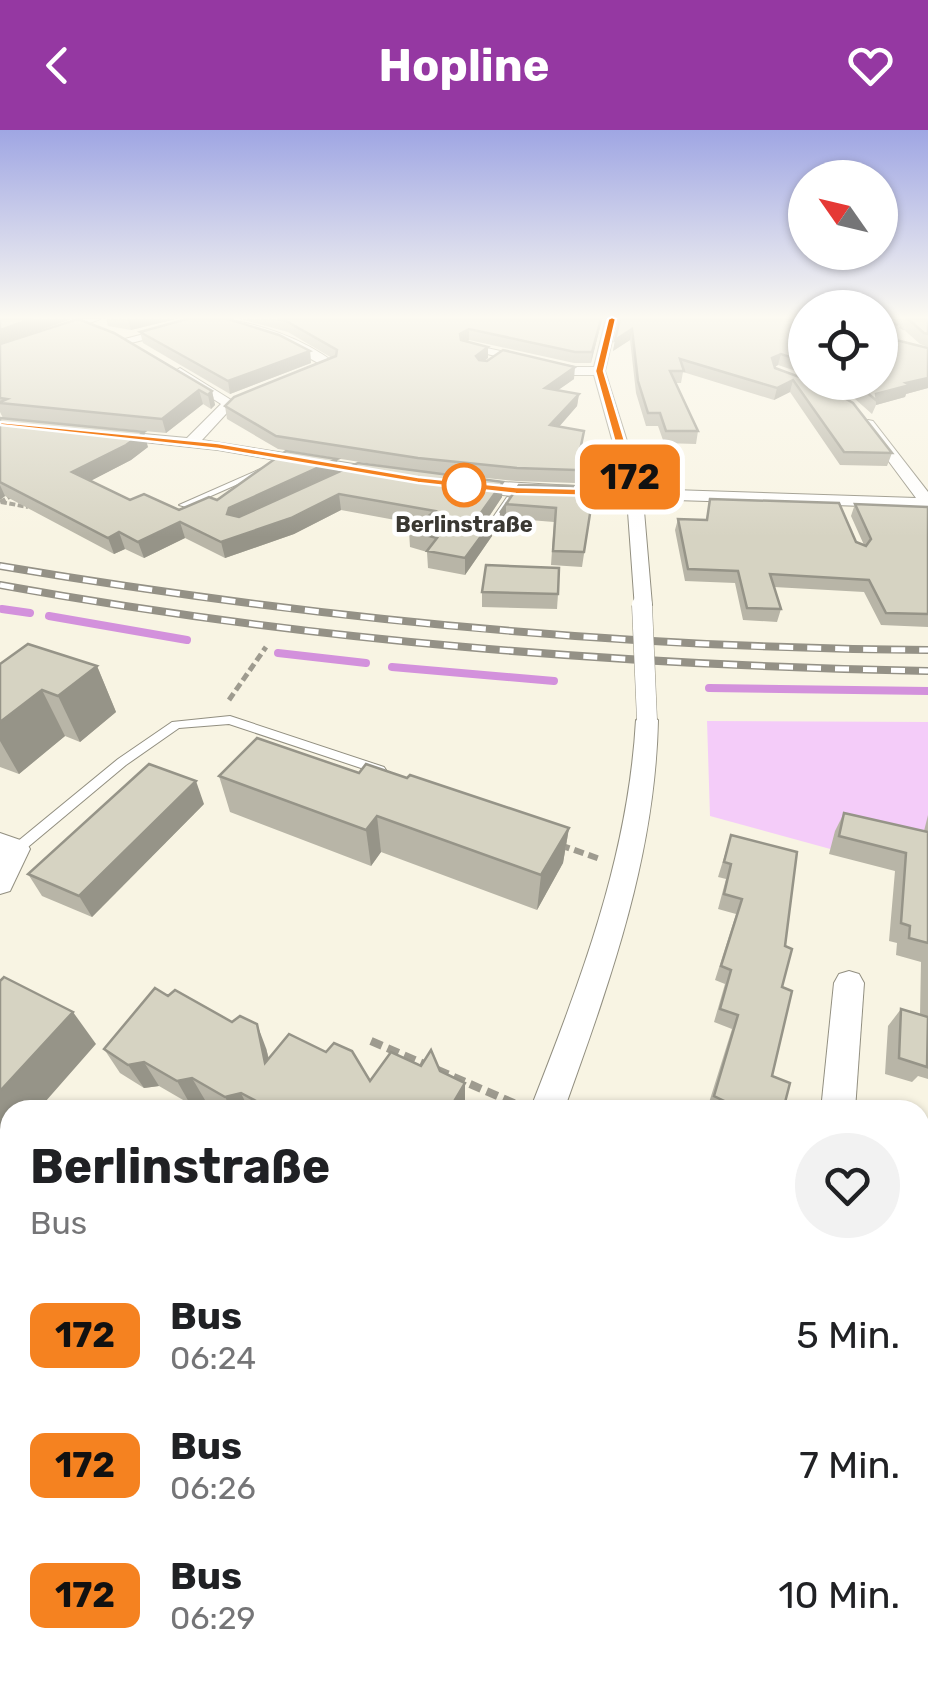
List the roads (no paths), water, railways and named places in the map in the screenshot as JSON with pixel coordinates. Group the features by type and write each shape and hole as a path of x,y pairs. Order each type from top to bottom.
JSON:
{"street":[{"path":"191,443 236,402 216,391"},
{"path":"550,1100 632,870 647,751 635,494 606,391"},
{"path":"856,409 928,503"},
{"path":"93,434 296,457 400,476"},
{"path":"446,483 516,490 928,503"},
{"path":"0,884 8,846"},
{"path":"839,1100 849,983"}],"lane":[{"path":"182,504 296,457"},
{"path":"347,478 365,470"},
{"path":"487,532 516,490"},
{"path":"836,500 844,517"},
{"path":"8,846 176,725 230,720 391,774"}],"waterway":[{"path":"2,609 30,613"},
{"path":"49,616 187,640"},
{"path":"278,653 366,663"},
{"path":"392,667 554,681"},
{"path":"709,688 928,691"}],"railway":[{"path":"0,566 231,601 462,627 694,643 928,650"},
{"path":"0,585 231,621 463,647 695,663 928,671"}],"place":[{"name":"Berlinstraße","path":"464,485"}]}
